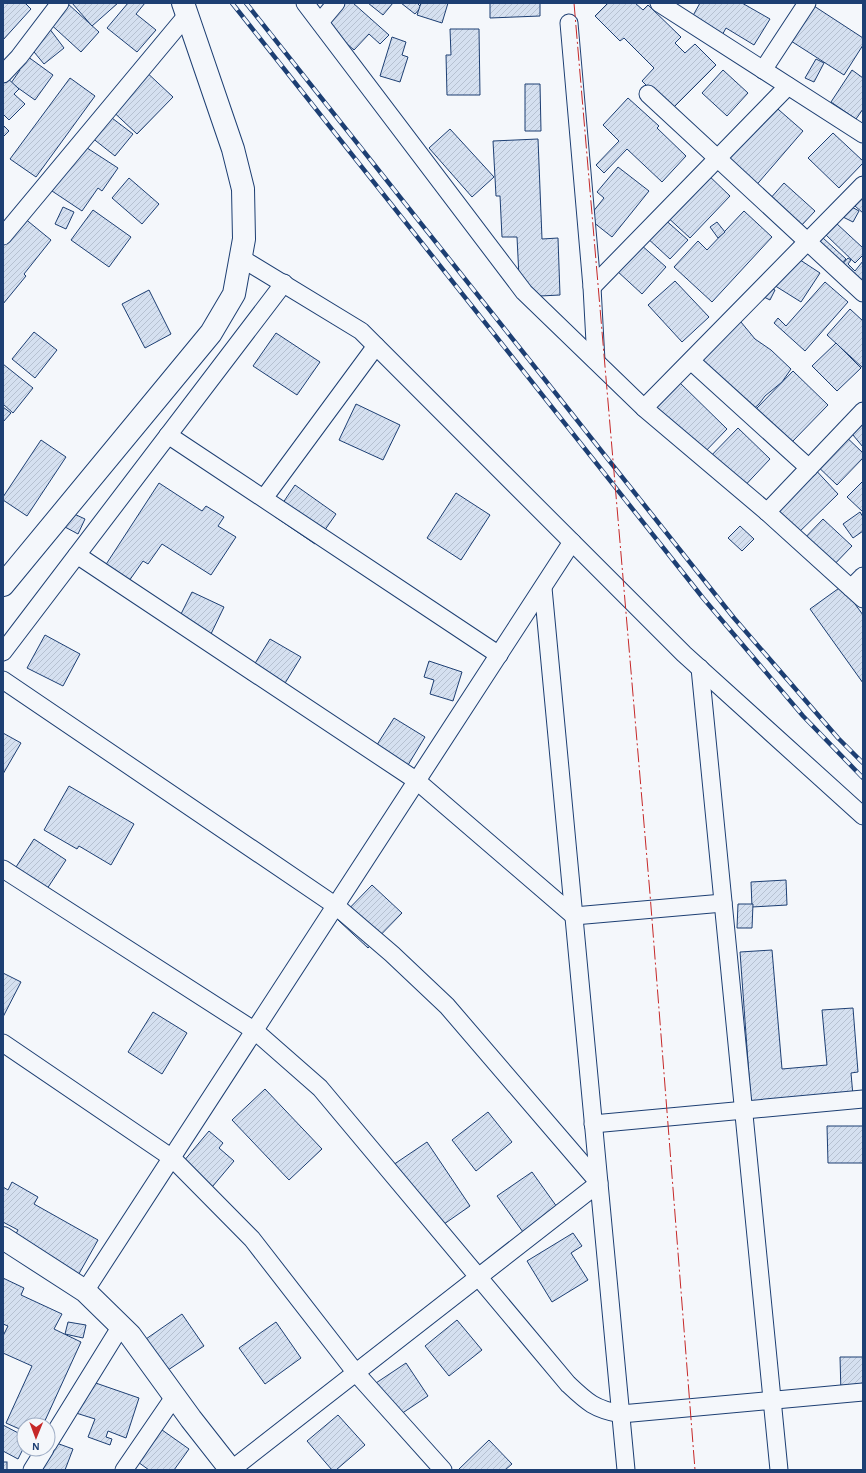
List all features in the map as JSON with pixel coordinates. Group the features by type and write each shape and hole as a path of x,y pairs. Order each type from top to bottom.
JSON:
{"street":[{"path":"3,74 19,57 60,3"},
{"path":"305,3 524,292 644,408 767,512 857,582 863,599"},
{"path":"320,22 336,3"},
{"path":"659,3 863,134"},
{"path":"763,70 808,3"},
{"path":"3,236 185,9"},
{"path":"3,585 211,333 234,294 244,239 243,189 234,149 185,9"},
{"path":"569,23 592,287 596,362"},
{"path":"592,287 788,86"},
{"path":"648,94 863,293"},
{"path":"644,408 863,185"},
{"path":"241,258 361,331 700,668 863,816"},
{"path":"3,652 284,283"},
{"path":"264,498 376,346"},
{"path":"691,361 809,468"},
{"path":"767,512 863,411"},
{"path":"168,435 499,655"},
{"path":"85,1291 572,542"},
{"path":"77,555 417,782 574,916 724,903"},
{"path":"543,588 626,1470"},
{"path":"700,668 779,1470"},
{"path":"3,680 336,906 392,954 447,1006 599,1183"},
{"path":"3,869 255,1031 320,1088 568,1384 587,1402 602,1410 621,1414 863,1392"},
{"path":"3,1043 172,1158 252,1239 356,1373 443,1470"},
{"path":"593,1124 863,1099"},
{"path":"5,1243 85,1291 130,1335 174,1396 231,1470 599,1183"},
{"path":"56,1431 121,1326"},
{"path":"124,1470 174,1396"},
{"path":"32,1470 40,1457"}],"building":[{"path":"3,3 25,3 31,9 3,40"},
{"path":"67,3 99,32 81,52 46,20"},
{"path":"72,3 118,3 92,26"},
{"path":"128,3 145,3 136,14 156,30 137,52 107,28"},
{"path":"337,3 353,3 389,35 380,44 369,34 354,50 321,21"},
{"path":"368,3 393,3 383,15"},
{"path":"401,3 417,3 421,7 415,14"},
{"path":"421,3 448,3 442,23 417,15"},
{"path":"490,3 540,3 540,16 490,18"},
{"path":"608,3 635,3 643,10 648,5 681,37 675,43 685,53 695,44 716,65 671,110 642,81 654,68 624,38 620,41 595,16"},
{"path":"700,3 742,3 770,19 754,45 726,28 720,39 690,21"},
{"path":"814,6 863,38 863,45 844,75 791,41"},
{"path":"46,24 64,48 44,64 25,41"},
{"path":"450,29 479,29 480,95 447,95 446,55 451,55"},
{"path":"392,37 406,42 402,55 408,57 400,82 380,76"},
{"path":"20,51 53,75 35,100 11,83 20,70 11,63"},
{"path":"816,59 824,63 814,82 805,78"},
{"path":"142,68 173,97 137,134 106,105"},
{"path":"723,70 748,93 727,116 702,93"},
{"path":"852,70 863,78 863,109 856,119 831,102"},
{"path":"3,74 19,89 14,94 25,104 9,120 3,114"},
{"path":"70,78 95,96 36,177 10,159"},
{"path":"525,84 540,84 541,131 525,131"},
{"path":"628,98 659,126 657,128 686,156 662,182 627,149 604,173 596,165 619,141 603,125"},
{"path":"771,103 803,131 753,189 721,160"},
{"path":"108,115 133,134 115,156 91,137"},
{"path":"3,125 9,131 3,137"},
{"path":"450,129 494,177 472,197 429,148"},
{"path":"833,133 863,161 863,163 839,188 808,158"},
{"path":"538,139 542,239 558,238 560,295 520,297 517,237 502,237 500,196 496,196 493,141"},
{"path":"84,146 118,168 102,191 98,188 82,211 52,191"},
{"path":"618,167 649,191 612,237 588,218 604,198 597,192"},
{"path":"704,171 730,196 690,238 664,214"},
{"path":"129,178 159,204 142,224 112,198"},
{"path":"784,183 815,211 800,227 769,200"},
{"path":"863,195 863,213 855,206"},
{"path":"850,206 859,211 853,222 843,217"},
{"path":"63,207 74,212 66,229 55,224"},
{"path":"93,210 131,237 109,267 71,240"},
{"path":"744,211 772,237 712,302 674,267 698,241 707,250"},
{"path":"18,213 51,240 24,274 26,276 3,304 3,232"},
{"path":"662,217 688,240 670,259 645,236"},
{"path":"717,222 725,232 718,238 710,227"},
{"path":"836,223 863,248 863,255 855,263 825,234"},
{"path":"823,238 846,259 834,273 811,251"},
{"path":"640,244 666,267 642,294 616,270"},
{"path":"788,252 820,273 801,302 769,282"},
{"path":"848,258 851,260 848,264 855,271 863,261 863,284 839,268"},
{"path":"675,281 709,317 682,342 648,305"},
{"path":"825,282 848,302 805,351 774,323 778,318 786,326"},
{"path":"762,284 775,290 770,300 758,294"},
{"path":"149,290 171,334 145,348 122,304"},
{"path":"850,309 863,321 863,368 827,335"},
{"path":"736,316 755,339 771,350 791,369 782,382 765,396 750,412 696,355"},
{"path":"34,332 57,350 35,378 12,359"},
{"path":"276,333 320,362 297,395 253,366"},
{"path":"836,343 861,368 837,391 812,366"},
{"path":"3,364 33,388 13,413 3,404"},
{"path":"793,371 828,405 791,443 756,409"},
{"path":"677,380 727,429 701,456 650,407"},
{"path":"356,404 400,425 383,460 339,440"},
{"path":"3,407 11,413 3,422"},
{"path":"859,420 863,424 863,447 848,429"},
{"path":"738,428 770,459 738,493 705,462"},
{"path":"839,430 863,453 863,458 837,485 810,459"},
{"path":"41,440 66,457 27,516 3,500 3,497"},
{"path":"811,465 838,494 791,540 763,511"},
{"path":"863,481 863,512 847,497"},
{"path":"159,483 202,511 206,506 224,517 218,526 236,537 211,575 162,544 148,564 143,561 129,581 105,566"},
{"path":"295,485 336,514 315,544 274,516"},
{"path":"456,493 490,515 461,560 427,538"},
{"path":"860,512 863,517 863,531 853,538 843,524"},
{"path":"72,513 85,519 78,534 65,527"},
{"path":"823,519 852,546 829,570 801,542"},
{"path":"740,526 754,539 742,551 728,538"},
{"path":"842,586 863,615 863,683 810,609"},
{"path":"192,592 224,607 209,638 177,622"},
{"path":"45,635 80,654 63,686 27,668"},
{"path":"270,639 301,657 279,693 267,691 246,678"},
{"path":"429,661 462,672 453,701 430,694 434,680 424,677"},
{"path":"394,718 425,737 405,770 373,751"},
{"path":"3,733 21,743 3,774"},
{"path":"69,786 134,824 111,865 79,846 77,849 44,830"},
{"path":"34,839 66,860 41,898 9,878"},
{"path":"786,880 787,905 752,907 751,882"},
{"path":"372,885 402,913 368,948 338,920"},
{"path":"738,904 753,904 752,928 737,928"},
{"path":"772,950 782,1069 827,1065 822,1010 853,1008 858,1072 851,1073 853,1096 751,1103 740,952"},
{"path":"3,973 21,982 3,1017"},
{"path":"153,1012 187,1033 162,1074 128,1052"},
{"path":"265,1089 322,1149 289,1180 232,1120"},
{"path":"488,1112 512,1142 476,1171 452,1140"},
{"path":"827,1126 863,1126 863,1163 828,1163"},
{"path":"209,1131 223,1143 219,1148 234,1161 207,1193 178,1168"},
{"path":"427,1142 470,1206 434,1231 390,1167"},
{"path":"532,1172 557,1207 523,1232 497,1196"},
{"path":"12,1182 38,1197 34,1204 98,1240 76,1279 11,1243 18,1230 3,1222 3,1187 8,1190"},
{"path":"573,1233 582,1246 571,1253 588,1280 552,1302 527,1261"},
{"path":"3,1278 24,1288 21,1295 62,1314 54,1329 81,1342 47,1417 16,1417 16,1427 6,1423 32,1366 3,1353 3,1336 8,1326 3,1324"},
{"path":"182,1314 204,1346 168,1370 146,1339"},
{"path":"457,1320 482,1350 449,1376 425,1346"},
{"path":"68,1322 86,1325 83,1338 65,1334"},
{"path":"276,1322 301,1358 265,1384 239,1348"},
{"path":"840,1357 863,1357 863,1394 841,1394"},
{"path":"406,1363 428,1396 392,1420 370,1387"},
{"path":"87,1380 139,1398 126,1438 108,1431 106,1437 112,1439 110,1445 88,1437 95,1419 76,1413"},
{"path":"338,1415 365,1445 336,1470 332,1470 307,1441"},
{"path":"3,1425 16,1432 16,1457 19,1457 18,1459 3,1451"},
{"path":"155,1425 189,1449 174,1470 149,1470 131,1457"},
{"path":"489,1440 512,1464 505,1470 458,1470"},
{"path":"56,1443 73,1449 65,1470 38,1470 42,1457 56,1457"},
{"path":"3,1462 7,1462 7,1470 3,1470"}],"railway":[{"path":"232,3 703,598 803,716 863,778"},
{"path":"246,3 734,618 838,738 863,763"}],"power":[{"path":"574,3 650,894 695,1470"}]}
